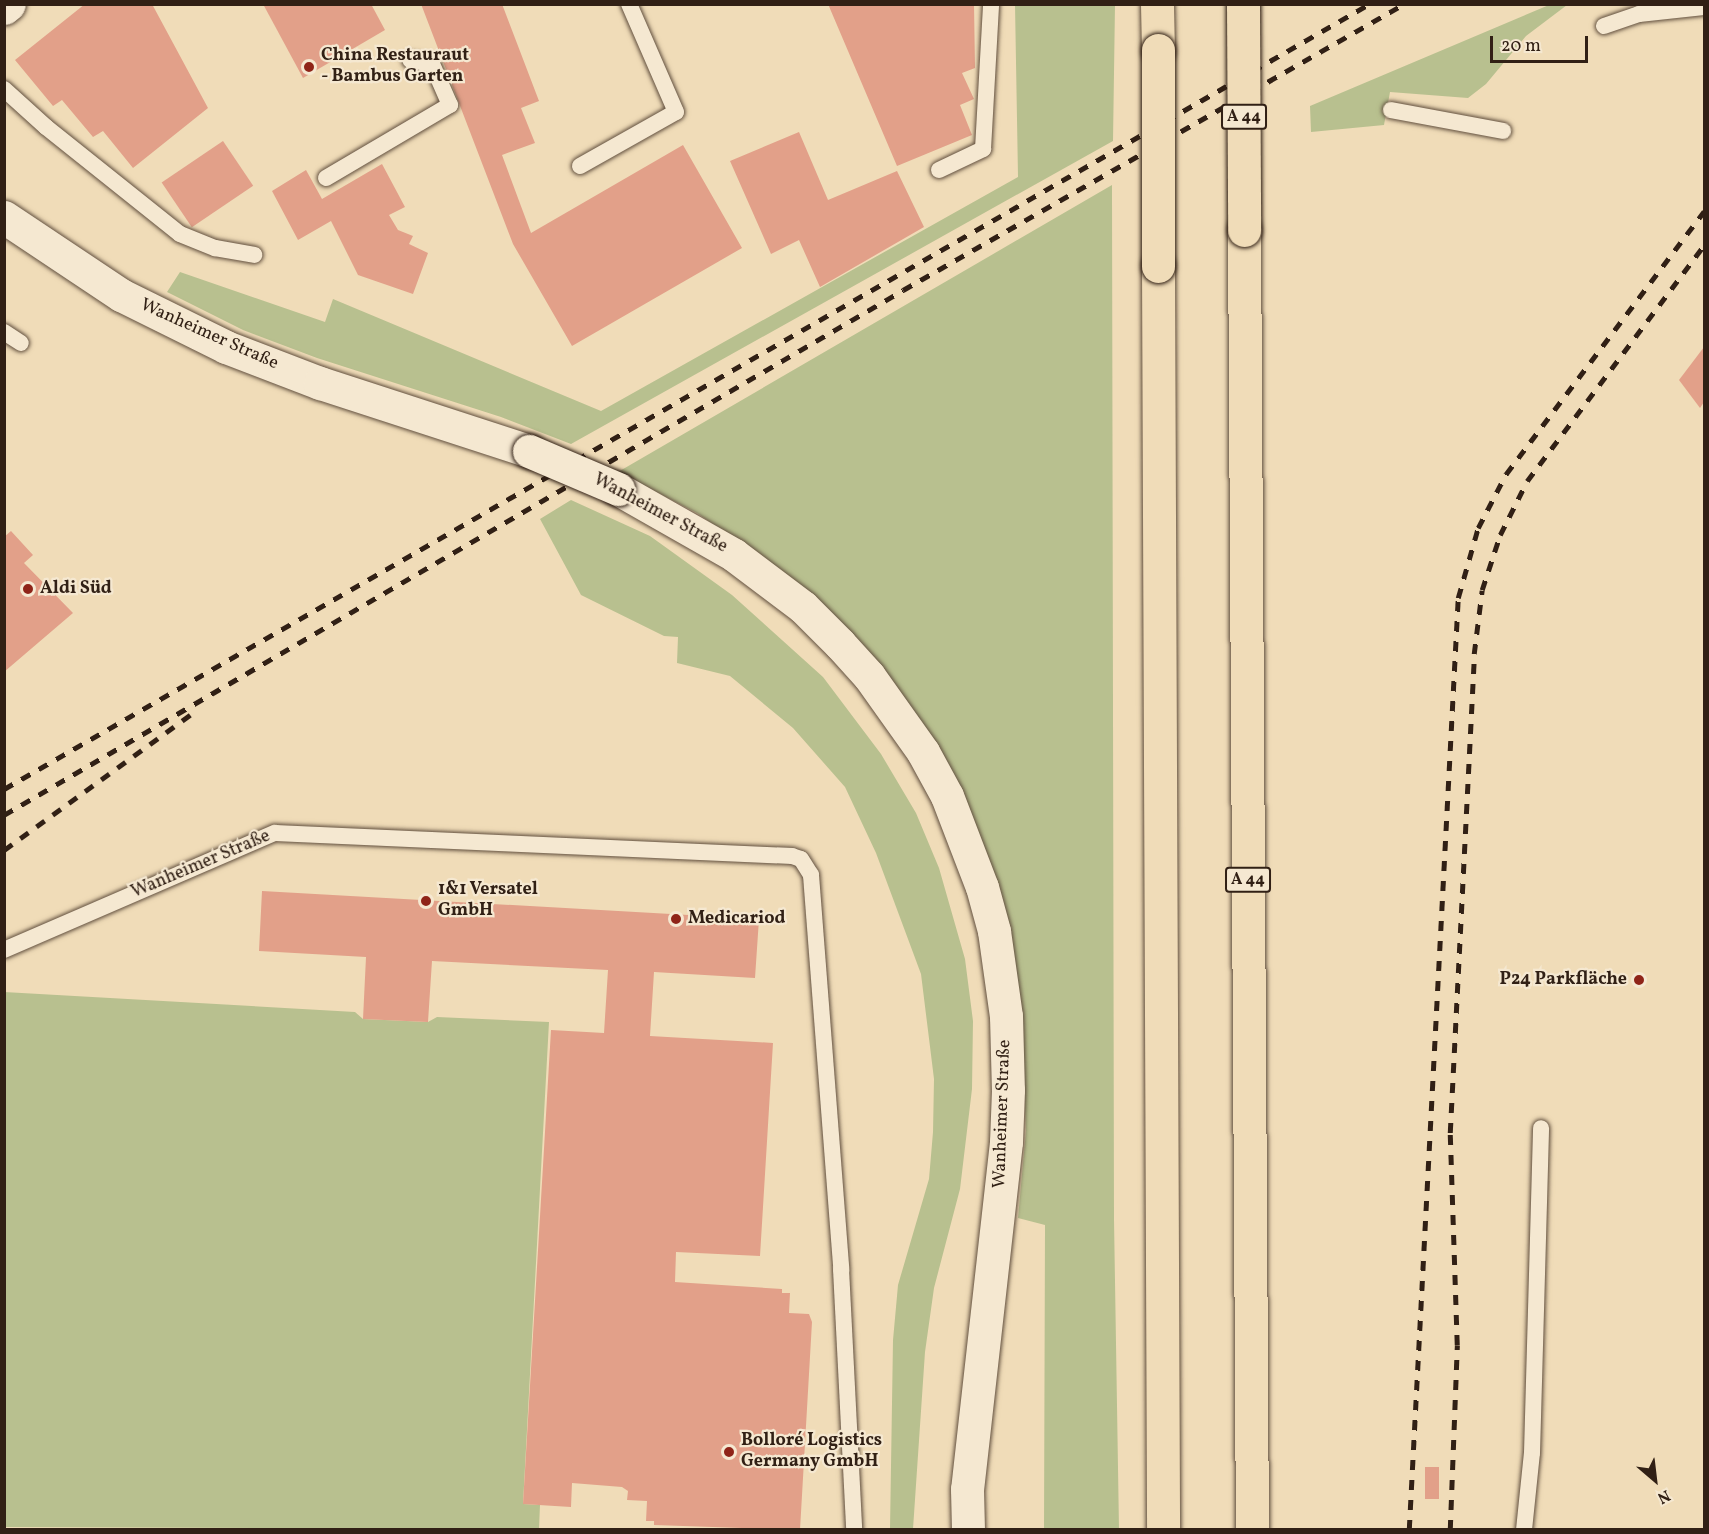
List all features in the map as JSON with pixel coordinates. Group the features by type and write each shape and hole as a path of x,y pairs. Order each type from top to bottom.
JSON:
{"highway":[{"path":"1157,4 1163,1530"},
{"name":"A 44","path":"1243,4 1252,1530"}],"street":[{"path":"4,9 9,4"},
{"name":"Wanheimer Straße","path":"4,217 121,295 225,347 320,383 529,451 618,489 734,555 795,600 869,676 923,752 947,796 979,877 1001,978 1008,1090 1006,1142 967,1489 969,1530"}],"lane":[{"path":"580,166 676,112 629,4"},
{"path":"939,170 983,149 991,4"},
{"path":"1625,4 1604,26 1639,14 1704,7"},
{"path":"326,178 450,105 432,64 410,60"},
{"path":"4,89 46,127 180,234 215,248 254,255"},
{"path":"1391,110 1503,132"},
{"path":"4,332 21,343"},
{"name":"Wanheimer Straße","path":"10,947 275,833 792,856 801,859 811,876 814,911 842,1269 854,1530"},
{"path":"1524,1530 1532,1453 1541,1128"}],"green space":[{"path":"1015,5 1115,5 1113,141 571,444 501,417 317,358 243,330 167,292 180,272 325,322 333,299 601,411 1018,177"},
{"path":"1549,5 1567,5 1526,36 1486,84 1468,98 1390,92 1384,125 1311,132 1310,106"},
{"path":"1112,185 1114,1219 1119,1529 1044,1529 1045,1225 1018,1218 1026,1131 1022,1041 959,791 736,540 697,513 618,472"},
{"path":"571,500 650,536 732,595 823,677 881,754 916,813 939,868 965,959 973,1021 972,1089 960,1189 934,1288 925,1352 913,1529 890,1529 893,1340 898,1285 929,1179 933,1132 934,1079 921,974 876,853 845,787 793,728 730,676 677,663 678,637 664,636 581,595 540,519"},
{"path":"4,992 355,1012 363,1019 428,1022 437,1017 549,1022 523,1504 540,1505 539,1529 5,1527"}],"building":[{"path":"85,4 152,4 208,108 133,168 103,131 93,137 62,100 53,106 15,60"},
{"path":"263,4 371,4 385,30 303,78"},
{"path":"421,4 502,4 539,101 521,108 535,143 502,155 531,233 683,145 742,248 572,346 513,244"},
{"path":"828,4 974,4 975,68 962,73 974,99 960,105 972,135 897,166"},
{"path":"799,132 828,200 897,171 924,227 820,287 799,240 771,254 730,161"},
{"path":"223,141 253,186 192,227 162,182"},
{"path":"382,164 405,207 389,215 398,230 413,236 409,244 428,253 413,294 358,275 331,221 298,240 272,191 306,170 322,199"},
{"path":"1704,347 1704,402 1700,408 1679,380"},
{"name":"Aldi Süd","path":"11,531 33,555 24,563 73,613 4,672 4,537"},
{"path":"262,891 759,919 755,978 654,972 650,1036 773,1043 760,1256 676,1252 675,1282 782,1289 782,1293 790,1293 789,1313 809,1314 812,1322 800,1530 654,1525 654,1521 646,1521 647,1501 627,1500 628,1491 622,1487 572,1483 571,1507 523,1504 551,1030 604,1033 608,970 432,961 428,1022 363,1019 366,957 259,951"},
{"path":"1425,1467 1439,1467 1439,1499 1425,1499"}],"railway":[{"path":"4,789 1369,4"},
{"path":"4,815 903,290 1404,4"},
{"path":"1409,1530 1458,598 1478,528 1506,474 1704,211"},
{"path":"1450,1530 1457,1345 1450,1133 1474,654 1482,590 1500,535 1527,481 1704,245"},
{"path":"4,850 191,714"}],"place":[{"name":"China Restauraut - Bambus Garten","path":"309,67"},
{"name":"Aldi Süd","path":"28,589"},
{"name":"1&1 Versatel GmbH","path":"426,901"},
{"name":"Medicariod","path":"676,919"},
{"name":"P24 Parkfläche","path":"1639,980"},
{"name":"Bolloré Logistics Germany GmbH","path":"729,1452"}]}
